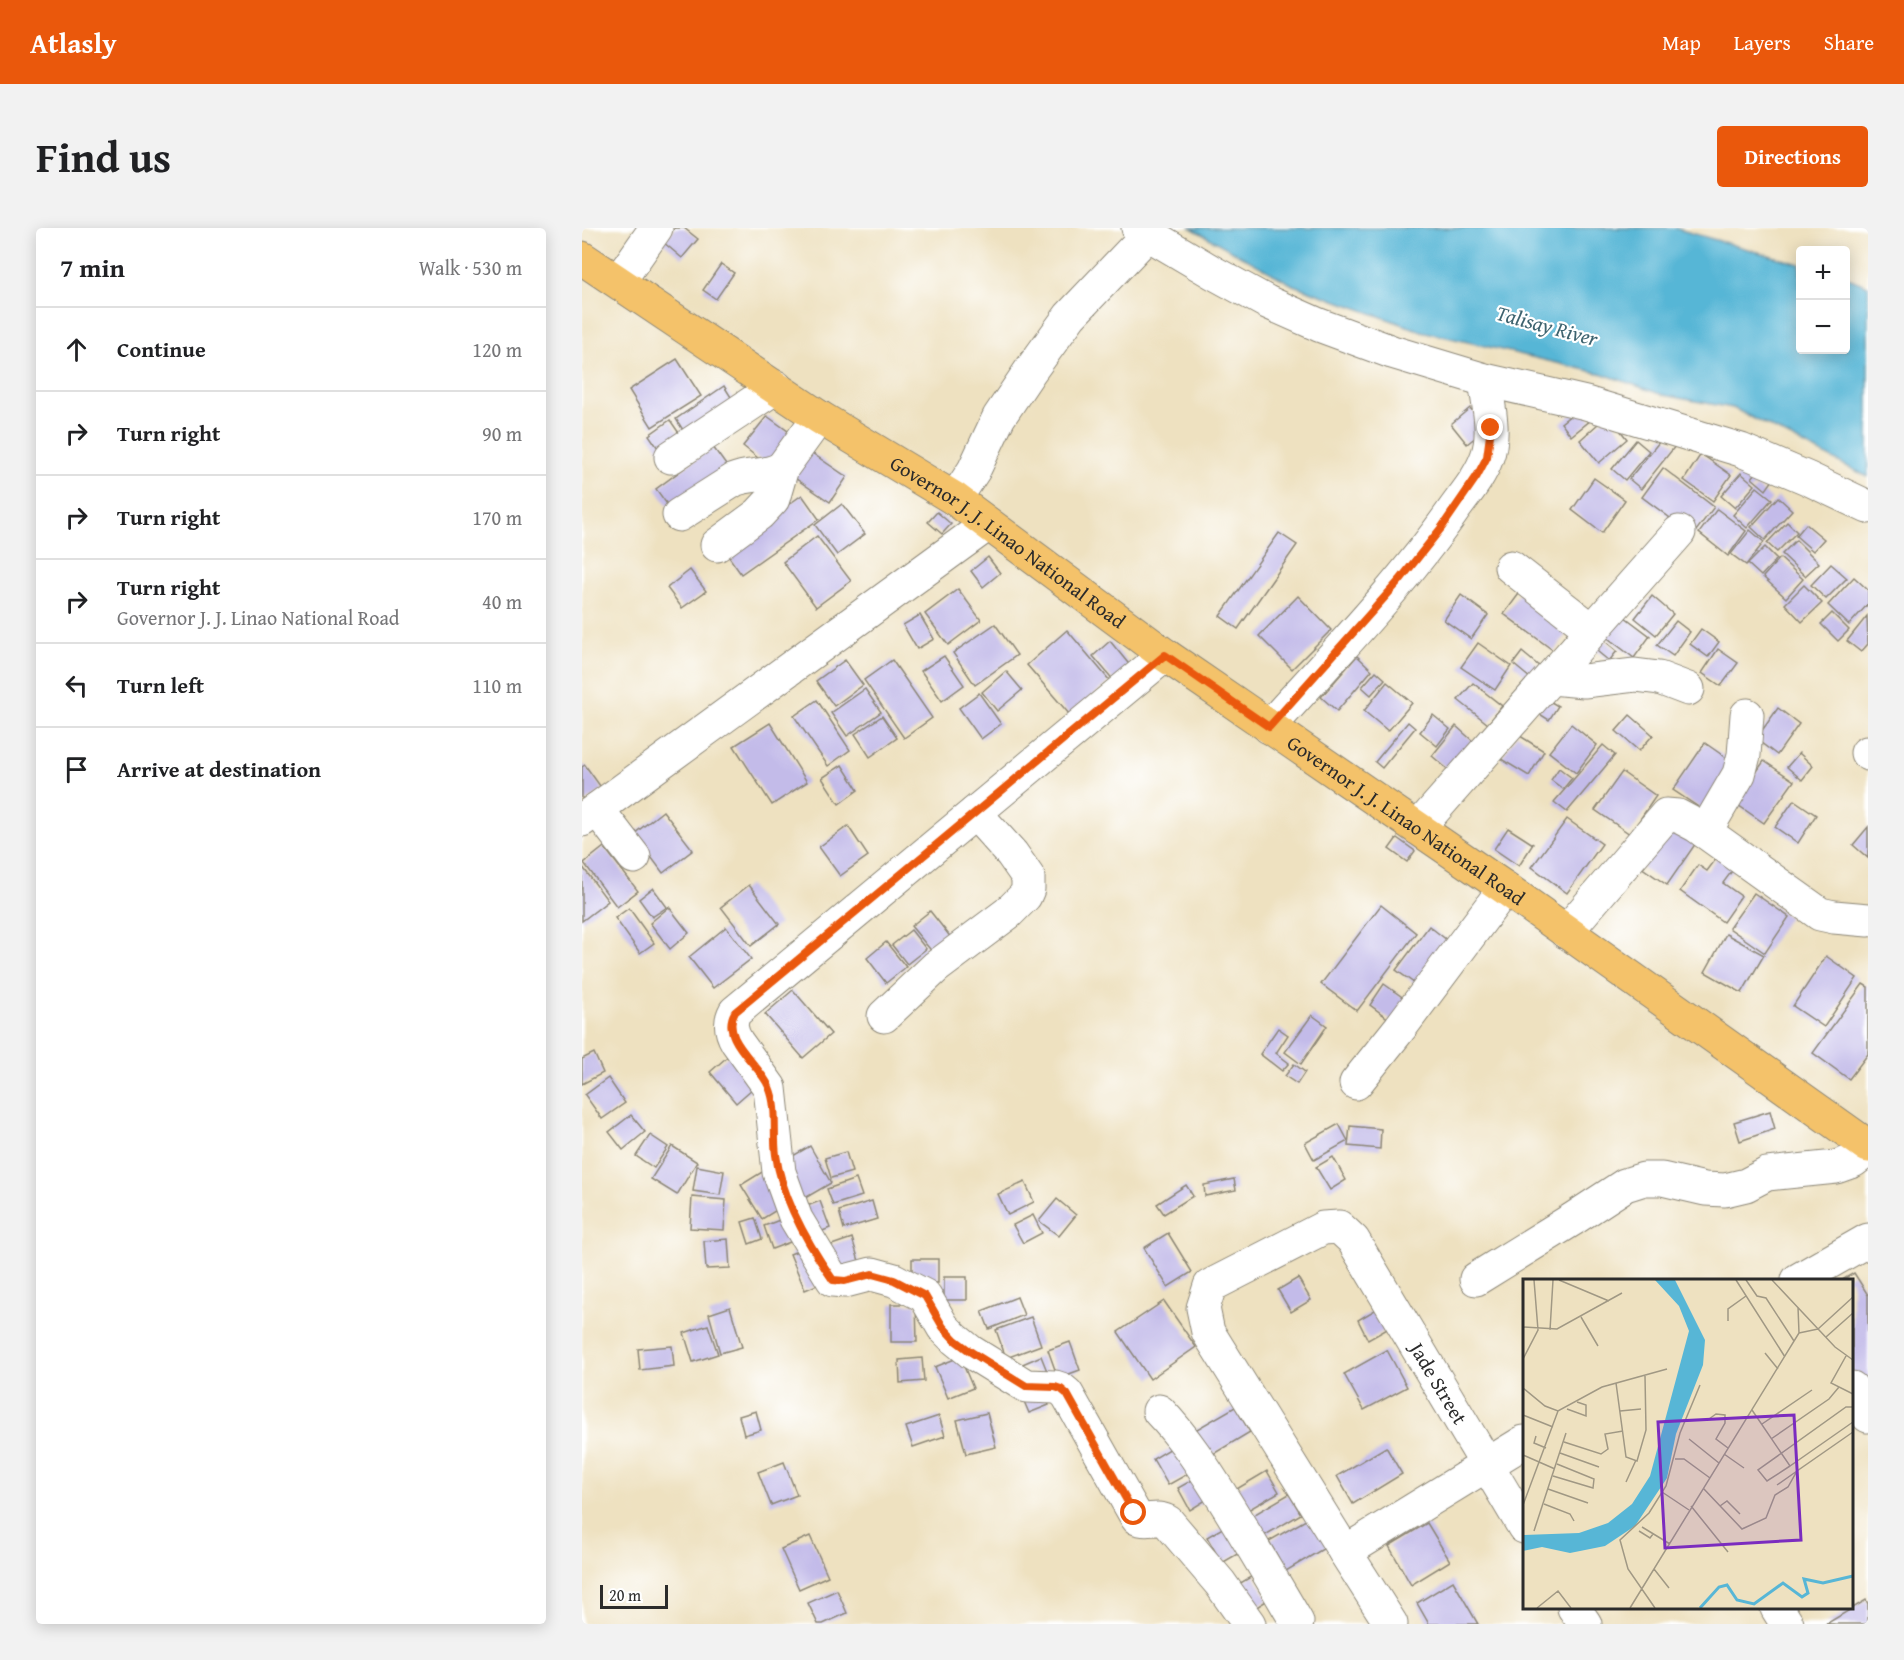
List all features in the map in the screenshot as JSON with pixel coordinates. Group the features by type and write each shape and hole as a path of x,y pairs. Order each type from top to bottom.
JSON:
{"main road":[{"name":"Governor J. J. Linao National Road","path":"582,258 620,281 819,417 955,499 1165,655 1506,888 1868,1146"}],"street":[{"path":"620,281 656,228"},
{"path":"955,499 974,470 999,417 1050,344 1070,316 1143,231 1258,297 1319,325 1392,352 1485,380 1596,406 1741,450 1868,507"},
{"path":"1269,727 1400,580 1442,527 1477,476 1487,457 1490,441 1485,380"},
{"path":"671,457 776,387"},
{"path":"717,545 759,514 773,499 782,468 819,417"},
{"path":"679,514 734,480 770,474 782,468"},
{"path":"634,857 590,815 988,524"},
{"path":"1419,828 1679,532"},
{"path":"1511,567 1592,630"},
{"path":"1165,655 735,1012 732,1018 732,1034 770,1088 779,1172 796,1219 833,1280 845,1281 872,1274 894,1280 925,1296 943,1327 955,1340 980,1358 1026,1386 1061,1389 1067,1394 1137,1518 1142,1520 1163,1518 1168,1522 1220,1583 1249,1624"},
{"path":"1551,678 1584,681 1635,675 1659,678 1688,689"},
{"path":"1704,832 1739,774 1744,755 1747,716"},
{"path":"884,1016 936,967 1008,913 1025,896 1028,889 1028,877 975,813"},
{"path":"1566,932 1666,815 1678,816 1704,832 1820,914 1868,920"},
{"path":"1356,1083 1506,888"},
{"path":"1476,1279 1625,1185 1644,1179 1662,1179 1705,1189 1725,1190 1746,1185 1767,1174 1836,1167 1853,1161 1868,1150"},
{"name":"Jade Street","path":"1345,1552 1208,1332 1203,1308 1210,1286 1323,1228 1339,1227 1353,1240 1523,1525"},
{"path":"1801,1279 1868,1240"},
{"path":"1853,1391 1868,1416"},
{"path":"1159,1411 1181,1434 1200,1460 1258,1554 1295,1623"},
{"path":"1391,1624 1345,1552 1523,1443"},
{"path":"1575,1609 1585,1624"},
{"path":"1778,1609 1787,1624"}],"water":[{"name":"Talisay River","path":"1191,228 1674,228 1796,263 1796,354 1850,354 1850,279 1868,286 1868,477 1733,408 1663,395 1603,374 1421,331 1293,285"}],"building":[{"path":"675,228 684,228 698,239 682,258 663,242"},
{"path":"721,264 734,273 716,299 703,290"},
{"path":"677,359 701,396 652,427 629,390"},
{"path":"724,386 736,405 688,438 676,419"},
{"path":"1581,407 1591,420 1571,436 1561,423"},
{"path":"1470,408 1487,428 1467,444 1451,424"},
{"path":"1608,415 1627,439 1599,463 1580,440"},
{"path":"767,416 792,434 768,466 743,446"},
{"path":"670,420 683,439 662,454 649,435"},
{"path":"1664,436 1676,445 1641,489 1629,479"},
{"path":"1636,440 1649,451 1625,480 1612,469"},
{"path":"713,447 731,472 674,514 656,489"},
{"path":"806,449 847,477 830,502 789,474"},
{"path":"1701,454 1731,475 1713,501 1684,480"},
{"path":"1663,468 1714,507 1693,535 1642,497"},
{"path":"1759,469 1773,480 1766,490 1752,478"},
{"path":"1741,473 1755,485 1735,508 1721,496"},
{"path":"1594,478 1625,500 1602,533 1572,510"},
{"path":"1757,487 1772,499 1747,528 1733,515"},
{"path":"802,495 819,519 741,574 724,550"},
{"path":"1778,497 1792,510 1765,540 1751,527"},
{"path":"842,504 865,534 837,555 815,525"},
{"path":"1717,509 1746,531 1728,556 1699,533"},
{"path":"937,512 951,524 942,534 928,522"},
{"path":"1787,522 1797,532 1777,552 1767,543"},
{"path":"1806,524 1824,539 1813,551 1796,536"},
{"path":"1750,530 1764,542 1746,565 1731,554"},
{"path":"1279,533 1297,545 1238,629 1220,616"},
{"path":"817,536 851,581 816,607 783,562"},
{"path":"1796,540 1819,563 1805,576 1782,554"},
{"path":"1765,547 1777,559 1761,576 1748,564"},
{"path":"988,557 1000,573 983,587 971,571"},
{"path":"1780,558 1803,579 1786,598 1763,577"},
{"path":"1831,564 1847,578 1826,599 1811,585"},
{"path":"690,570 706,591 682,608 667,588"},
{"path":"1854,577 1868,590 1868,604 1849,625 1828,605"},
{"path":"1804,585 1822,603 1802,622 1785,604"},
{"path":"1524,587 1573,625 1554,651 1504,614"},
{"path":"958,589 981,620 948,645 925,614"},
{"path":"1461,595 1488,615 1471,639 1444,620"},
{"path":"1298,596 1331,630 1292,669 1259,636"},
{"path":"1652,596 1673,614 1656,635 1635,618"},
{"path":"1832,613 1849,630 1838,641 1821,624"},
{"path":"1621,614 1650,636 1634,658 1604,635"},
{"path":"920,615 934,639 917,649 903,625"},
{"path":"1867,616 1868,644 1861,652 1847,641"},
{"path":"1676,621 1690,632 1673,656 1657,645"},
{"path":"995,624 1017,655 975,685 953,653"},
{"path":"1701,629 1719,642 1708,657 1690,644"},
{"path":"1067,630 1110,681 1070,715 1027,665"},
{"path":"1600,637 1617,651 1609,661 1592,647"},
{"path":"1110,641 1132,668 1115,682 1093,656"},
{"path":"1478,643 1511,666 1495,690 1461,667"},
{"path":"1718,649 1738,663 1721,686 1702,673"},
{"path":"1522,652 1540,667 1531,679 1513,664"},
{"path":"944,656 964,685 942,701 921,671"},
{"path":"1357,656 1372,670 1337,711 1321,697"},
{"path":"845,660 863,685 834,706 816,681"},
{"path":"892,660 932,718 904,738 864,680"},
{"path":"1006,671 1022,690 997,711 982,692"},
{"path":"1376,671 1385,679 1371,695 1362,687"},
{"path":"1387,682 1412,703 1388,731 1364,711"},
{"path":"1473,683 1502,706 1488,724 1458,700"},
{"path":"865,689 881,712 847,736 831,713"},
{"path":"979,693 1001,724 981,739 959,708"},
{"path":"1546,699 1558,706 1549,720 1538,713"},
{"path":"817,700 850,750 828,766 794,716"},
{"path":"1778,708 1799,724 1777,755 1756,739"},
{"path":"1433,715 1450,729 1437,746 1420,732"},
{"path":"1630,715 1653,735 1639,751 1616,731"},
{"path":"882,716 897,738 870,757 855,734"},
{"path":"1408,722 1415,728 1382,768 1375,762"},
{"path":"770,723 807,782 772,805 734,746"},
{"path":"1571,724 1597,745 1576,773 1549,752"},
{"path":"1456,726 1475,743 1451,772 1432,756"},
{"path":"1517,734 1544,751 1529,776 1501,759"},
{"path":"1705,743 1735,764 1703,810 1673,790"},
{"path":"1603,745 1615,755 1567,812 1554,802"},
{"path":"1799,753 1813,766 1802,780 1787,767"},
{"path":"1764,761 1794,781 1764,823 1735,803"},
{"path":"585,765 603,790 582,804 582,767"},
{"path":"842,765 858,790 839,804 822,778"},
{"path":"1559,768 1572,778 1563,789 1551,780"},
{"path":"1622,772 1656,796 1630,834 1595,810"},
{"path":"1794,800 1816,815 1798,843 1775,827"},
{"path":"663,811 693,850 663,873 634,834"},
{"path":"1567,819 1602,844 1567,893 1532,867"},
{"path":"1670,824 1696,843 1667,885 1641,867"},
{"path":"848,826 868,856 840,876 819,847"},
{"path":"1868,827 1868,858 1853,845"},
{"path":"1508,828 1533,844 1519,866 1494,849"},
{"path":"1397,838 1415,851 1407,862 1389,849"},
{"path":"604,847 638,891 617,907 584,863"},
{"path":"1719,855 1735,867 1723,883 1741,896 1723,922 1680,891 1698,865 1707,871"},
{"path":"582,866 608,901 582,921"},
{"path":"749,885 779,924 751,946 721,907"},
{"path":"653,888 667,907 652,917 639,899"},
{"path":"1754,893 1789,917 1765,953 1729,928"},
{"path":"1381,905 1416,933 1357,1011 1321,984"},
{"path":"669,907 689,933 670,949 650,923"},
{"path":"629,908 654,943 640,953 615,918"},
{"path":"930,911 952,939 934,954 911,926"},
{"path":"1429,926 1457,948 1425,991 1396,970"},
{"path":"726,927 751,959 713,988 689,957"},
{"path":"911,930 926,949 907,964 892,945"},
{"path":"1726,934 1764,955 1742,993 1705,972"},
{"path":"886,942 906,967 886,983 867,958"},
{"path":"1826,956 1857,978 1824,1027 1793,1006"},
{"path":"1384,984 1412,1004 1397,1025 1370,1005"},
{"path":"1863,984 1868,987 1868,1054 1849,1079 1813,1053"},
{"path":"793,990 831,1034 803,1058 765,1014"},
{"path":"1312,1015 1327,1026 1301,1064 1285,1052"},
{"path":"1278,1028 1288,1035 1276,1053 1289,1063 1282,1071 1260,1054"},
{"path":"735,1050 761,1081 736,1103 710,1072"},
{"path":"594,1053 603,1073 582,1084 582,1059"},
{"path":"1294,1064 1305,1072 1297,1084 1285,1076"},
{"path":"608,1078 625,1103 602,1119 585,1095"},
{"path":"1770,1111 1775,1129 1740,1141 1734,1122"},
{"path":"631,1115 645,1132 623,1150 609,1132"},
{"path":"1339,1124 1348,1141 1314,1160 1305,1143"},
{"path":"1350,1126 1381,1129 1380,1149 1348,1146"},
{"path":"650,1135 668,1147 654,1168 636,1156"},
{"path":"672,1146 697,1162 677,1195 651,1179"},
{"path":"810,1146 831,1183 800,1201 779,1164"},
{"path":"846,1152 852,1172 831,1178 825,1158"},
{"path":"1333,1157 1346,1180 1330,1190 1316,1167"},
{"path":"697,1166 724,1171 720,1195 693,1191"},
{"path":"767,1169 788,1203 762,1219 741,1185"},
{"path":"856,1179 862,1196 833,1205 827,1189"},
{"path":"1234,1179 1236,1190 1205,1196 1204,1185"},
{"path":"1025,1182 1034,1202 1008,1215 998,1194"},
{"path":"1186,1185 1193,1196 1164,1214 1157,1204"},
{"path":"692,1197 726,1200 724,1230 690,1228"},
{"path":"1057,1199 1076,1215 1059,1236 1039,1221"},
{"path":"820,1201 830,1228 810,1236 799,1209"},
{"path":"872,1201 877,1219 844,1229 839,1211"},
{"path":"1033,1215 1042,1233 1023,1243 1013,1225"},
{"path":"790,1216 798,1239 772,1249 764,1226"},
{"path":"755,1218 762,1239 749,1244 742,1222"},
{"path":"1168,1233 1192,1272 1168,1287 1144,1248"},
{"path":"852,1238 862,1271 836,1279 826,1247"},
{"path":"728,1239 730,1268 706,1269 704,1241"},
{"path":"810,1246 824,1282 805,1290 790,1254"},
{"path":"912,1259 938,1259 938,1283 912,1283"},
{"path":"1854,1273 1868,1295 1868,1399 1853,1374 1853,1279 1844,1279"},
{"path":"944,1277 967,1277 967,1300 944,1300"},
{"path":"1298,1278 1311,1300 1291,1312 1278,1290"},
{"path":"1017,1297 1024,1315 989,1329 982,1311"},
{"path":"1164,1301 1196,1347 1150,1379 1118,1332"},
{"path":"891,1304 916,1304 917,1342 891,1342"},
{"path":"730,1307 742,1347 720,1353 709,1314"},
{"path":"1380,1307 1391,1327 1368,1340 1358,1320"},
{"path":"1031,1317 1041,1345 1006,1358 996,1330"},
{"path":"708,1325 718,1354 693,1362 684,1333"},
{"path":"1070,1342 1080,1370 1058,1378 1048,1350"},
{"path":"672,1346 674,1366 640,1370 638,1349"},
{"path":"1387,1350 1407,1387 1364,1410 1344,1374"},
{"path":"1041,1356 1049,1376 1018,1366"},
{"path":"960,1357 973,1388 948,1398 935,1367"},
{"path":"922,1358 924,1381 900,1383 899,1360"},
{"path":"1044,1391 1049,1405 1029,1413 1023,1399"},
{"path":"1235,1407 1250,1432 1205,1459 1190,1433"},
{"path":"756,1411 761,1430 744,1435 739,1416"},
{"path":"987,1413 996,1447 966,1454 957,1420"},
{"path":"939,1416 945,1436 913,1447 906,1427"},
{"path":"1178,1444 1193,1471 1168,1485 1153,1459"},
{"path":"1386,1447 1402,1474 1353,1504 1337,1476"},
{"path":"784,1462 797,1495 771,1505 758,1472"},
{"path":"1267,1471 1279,1492 1243,1513 1230,1493"},
{"path":"1194,1479 1206,1500 1190,1510 1178,1488"},
{"path":"1289,1494 1301,1514 1262,1537 1250,1517"},
{"path":"1311,1517 1328,1546 1286,1571 1269,1541"},
{"path":"1427,1523 1450,1561 1411,1585 1389,1546"},
{"path":"1226,1526 1241,1552 1222,1563 1207,1537"},
{"path":"810,1536 828,1576 799,1589 781,1549"},
{"path":"1254,1575 1268,1600 1247,1613 1232,1588"},
{"path":"1453,1581 1478,1624 1429,1624 1417,1603"},
{"path":"837,1590 847,1613 818,1624 808,1603"},
{"path":"1866,1600 1868,1624 1826,1624 1853,1609"}],"route":[{"path":"1134,1513 1067,1394 1061,1389 1026,1386 971,1352 943,1327 925,1296 894,1280 872,1274 845,1281 833,1280 796,1219 779,1172 770,1088 732,1034 732,1018 735,1012 1165,655 1269,727 1400,580 1442,527 1477,476 1487,457 1491,428"}]}
